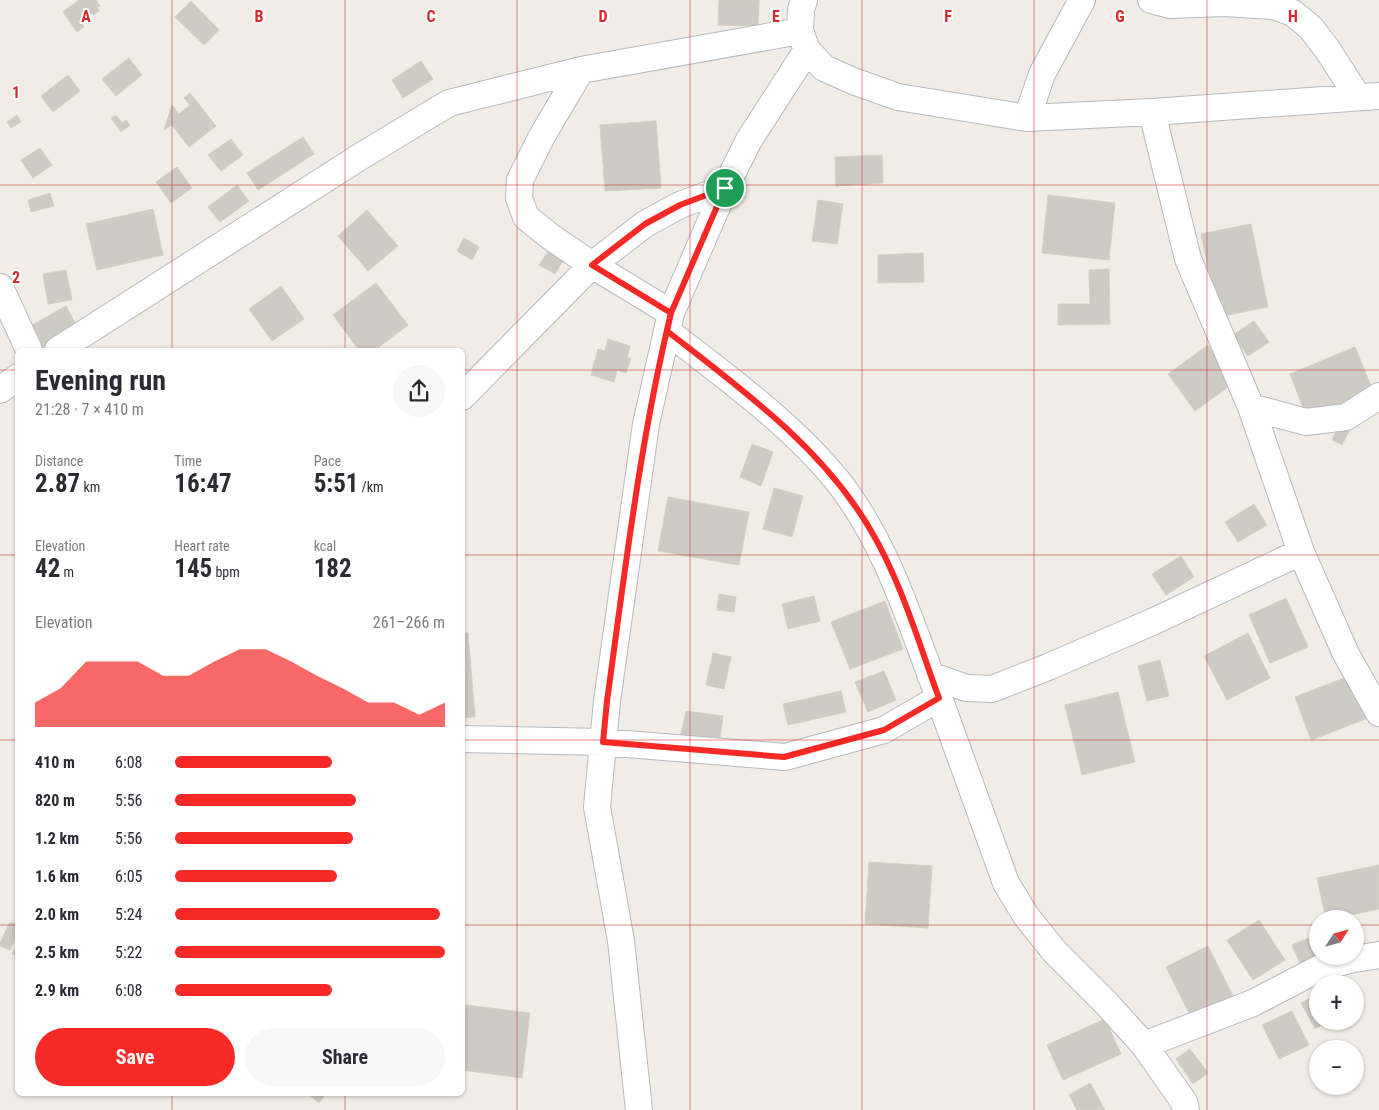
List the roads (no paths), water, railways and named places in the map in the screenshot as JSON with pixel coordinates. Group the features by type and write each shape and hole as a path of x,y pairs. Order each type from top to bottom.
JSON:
{"street":[{"path":"639,1110 621,941 597,807 607,701 646,424 669,322 725,188 803,40 801,10 804,0"},
{"path":"1027,118 1042,74 1082,0"},
{"path":"1151,0 1170,6 1224,3 1274,6 1293,13 1311,28 1369,97"},
{"path":"61,348 358,158 449,104 581,70 803,40"},
{"path":"803,40 824,68 853,81 898,97 1027,118 1152,112 1369,97"},
{"path":"581,70 542,136 520,180 518,198 526,217 550,237 592,265 669,322 805,445 837,481 870,529 895,580 1006,883 1026,916 1055,952 1107,1004 1144,1045 1184,1102 1186,1110"},
{"path":"1152,112 1188,259 1251,407 1301,552 1346,654 1379,713"},
{"path":"465,394 592,265 645,224 680,205 725,188"},
{"path":"0,287 28,348"},
{"path":"0,390 15,379"},
{"path":"1251,407 1306,422 1346,417 1379,396"},
{"path":"465,739 603,742 784,757 884,730 934,686 992,689 1048,667 1152,622 1301,552"},
{"path":"1144,1045 1253,1003 1322,967 1379,955"}]}
